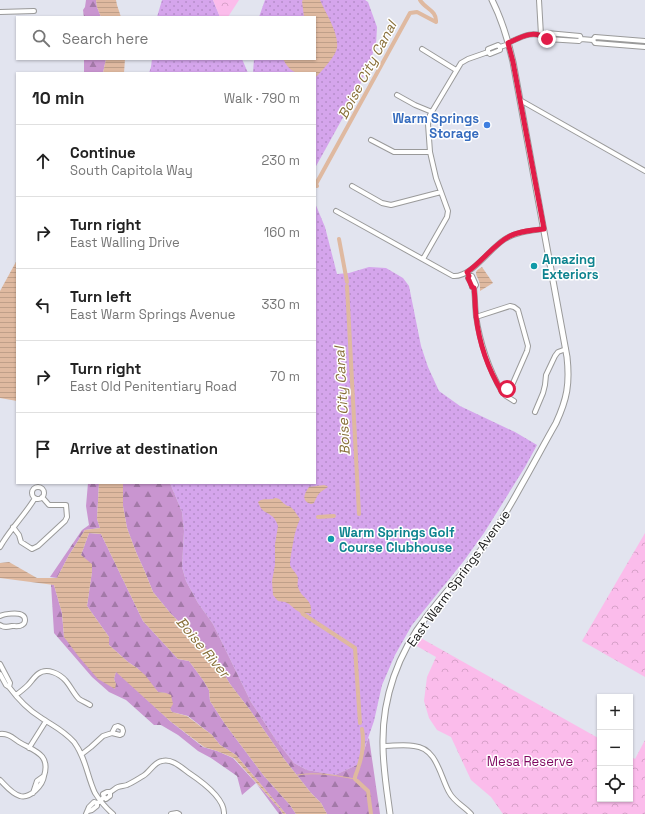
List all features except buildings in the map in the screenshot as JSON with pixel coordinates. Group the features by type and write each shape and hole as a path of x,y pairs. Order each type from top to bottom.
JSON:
{"street":[{"name":"East Warm Springs Avenue","path":"390,814 384,770 383,724 392,682 400,660 426,616 479,553 508,509 559,417 566,395 569,375 566,349 513,62 509,43 492,0"},
{"path":"539,0 542,36"},
{"path":"0,12 34,11"},
{"path":"424,260 448,214 430,152 428,120 456,70 464,61 488,52 488,49 498,45 500,47 525,35 532,34 542,36 547,39 579,41 581,39 593,40 594,42 645,47"},
{"path":"593,40 595,38 645,41"},
{"path":"422,49 456,70"},
{"path":"396,95 432,112"},
{"path":"520,100 645,171"},
{"path":"371,140 394,152 430,152"},
{"path":"352,186 382,203 391,205 441,192"},
{"path":"336,210 453,276 468,274 504,239 522,232 544,229"},
{"path":"468,274 472,276 476,285 474,288 476,317 486,356 493,375 502,392 514,401"},
{"path":"476,317 510,306 518,310 527,342 527,351 513,383 502,392"},
{"path":"535,412 543,393 546,376 555,356 558,352 566,349"},
{"path":"42,497 44,492 41,488 43,484"},
{"path":"35,498 32,495 33,490 36,487 41,488"},
{"path":"35,498 38,499 42,497"},
{"path":"13,527 19,535 21,542 32,548 38,546 65,521 67,517 66,505 49,505 42,497"},
{"path":"0,547 35,498"},
{"path":"0,616 4,614 20,614 25,620 21,626 4,627 0,625"},
{"path":"0,664 10,683 9,687"},
{"path":"16,695 38,674 44,671 49,671 63,678 74,693 90,705"},
{"path":"0,674 6,685 16,695 19,701 46,721 57,727 74,743 82,754 95,792 113,814"},
{"path":"29,748 46,721"},
{"path":"0,734 3,733 9,735 29,748 35,750 40,754 45,762 44,779 37,789 27,796 20,796 12,792 0,780"},
{"path":"82,754 103,736 112,733"},
{"path":"383,746 422,747 433,757 453,799 467,809 471,814"},
{"path":"100,800 106,799 110,796 110,792 119,786 126,785 145,776 154,766 160,761 164,760 172,762 209,788 223,806 224,814"},
{"path":"87,813 97,806 100,800"},
{"path":"171,814 179,814"}],"shaded area":[{"path":"162,0 213,0 220,16 157,16"},
{"path":"265,0 365,0 368,2 377,27 376,45 356,94 316,166 316,72 253,72 254,60 316,60 316,16 259,16"},
{"path":"152,60 242,60 248,72 149,72"},
{"path":"316,205 325,227 337,274 349,273 369,267 386,268 403,278 409,286 421,346 428,367 439,391 460,406 515,432 537,445 484,533 463,562 412,625 395,655 382,685 374,721 359,764 335,775 307,770 294,763 276,740 251,702 213,624 198,603 186,581 182,567 184,531 182,512 170,484 316,484"}],"green space":[{"path":"86,0 96,0 101,16 84,16 83,10"},
{"path":"213,0 239,0 229,16 220,16"},
{"path":"84,60 106,60 103,72 84,72"},
{"path":"88,484 99,484 97,519 100,528 85,530 69,555 57,578 50,577 82,530 89,525 86,506"},
{"path":"123,484 170,484 182,512 184,531 182,567 186,581 198,603 213,624 251,702 276,740 294,763 307,770 335,775 359,764 369,738 380,814 327,814 321,803 311,793 284,759 230,684 216,661 202,644 171,614 153,592 127,528 123,506"},
{"path":"89,533 101,534 143,621 178,659 189,661 209,690 210,701 225,724 264,776 290,805 296,814 286,814 236,755 220,745 212,735 188,716 172,712 166,693 158,692 137,668 109,645 109,637 87,606 92,571 81,555"},
{"path":"645,533 645,677 582,641"},
{"path":"51,584 54,585 62,613 64,637 116,684 114,679 116,671 170,721 203,747 233,758 256,783 242,795 237,776 198,751 178,735 161,725 154,725 126,700 109,692 92,677 54,633"},
{"name":"Mesa Reserve","path":"419,637 597,737 597,802 633,802 633,758 635,759 645,740 645,814 503,814 491,797 471,780 451,737 437,730 429,718 424,701 427,677 436,657 415,645"},
{"path":"256,783 279,808 283,814 279,814"}],"water":[{"path":"96,0 116,0 121,16 101,16"},
{"path":"320,0 332,24 336,36 336,52 316,76 316,72 293,71 284,60 316,60 316,16 304,16 302,1"},
{"path":"106,60 125,60 124,72 103,72"},
{"path":"16,262 16,401 0,398 0,291"},
{"path":"482,267 493,283 480,291 476,272"},
{"name":"Boise River","path":"99,484 123,484 123,506 127,528 153,592 171,614 202,644 216,661 230,684 284,759 311,793 321,803 327,814 296,814 290,805 264,776 225,724 210,701 209,690 189,661 178,659 143,621 101,534 89,533 81,555 92,564 87,606 109,637 109,645 145,675 158,692 171,695 173,704 170,709 172,712 187,716 212,735 220,745 236,755 286,814 283,814 234,758 204,747 170,721 116,672 114,679 116,684 115,689 98,679 64,637 62,613 54,585 0,578 0,563 9,562 37,578 57,578 69,555 85,530 100,528 97,519"},
{"path":"324,485 328,487 320,493 314,503 311,504 306,501 304,497 309,487"},
{"path":"275,498 291,507 300,519 294,538 290,565 298,578 298,586 300,591 309,602 311,614 303,614 289,604 278,601 273,595 272,581 275,565 275,544 278,526 274,518 263,510 258,502"}],"waterway":[{"name":"Boise City Canal","path":"317,186 316,184 410,13 417,12 436,22 433,12 420,0"},
{"name":"Boise City Canal","path":"339,239 347,282"},
{"name":"Boise City Canal","path":"347,286 359,514"},
{"name":"Boise City Canal","path":"318,517 334,516"},
{"name":"Boise City Canal","path":"301,610 303,614 355,648 360,723"},
{"name":"Boise City Canal","path":"362,729 362,754 355,779 368,791 371,814"},
{"path":"297,775 319,774 355,779"}],"place":[{"name":"Warm Springs Storage","path":"487,125"},
{"name":"Amazing Exteriors","path":"534,266"},
{"name":"Warm Springs Golf Course Clubhouse","path":"331,539"}],"route":[{"path":"507,389 502,392 493,375 483,349 476,317 474,288 472,287 468,278 469,276 467,272 504,239 514,234 544,229 513,62 508,43 528,34 543,36 547,39"}]}
